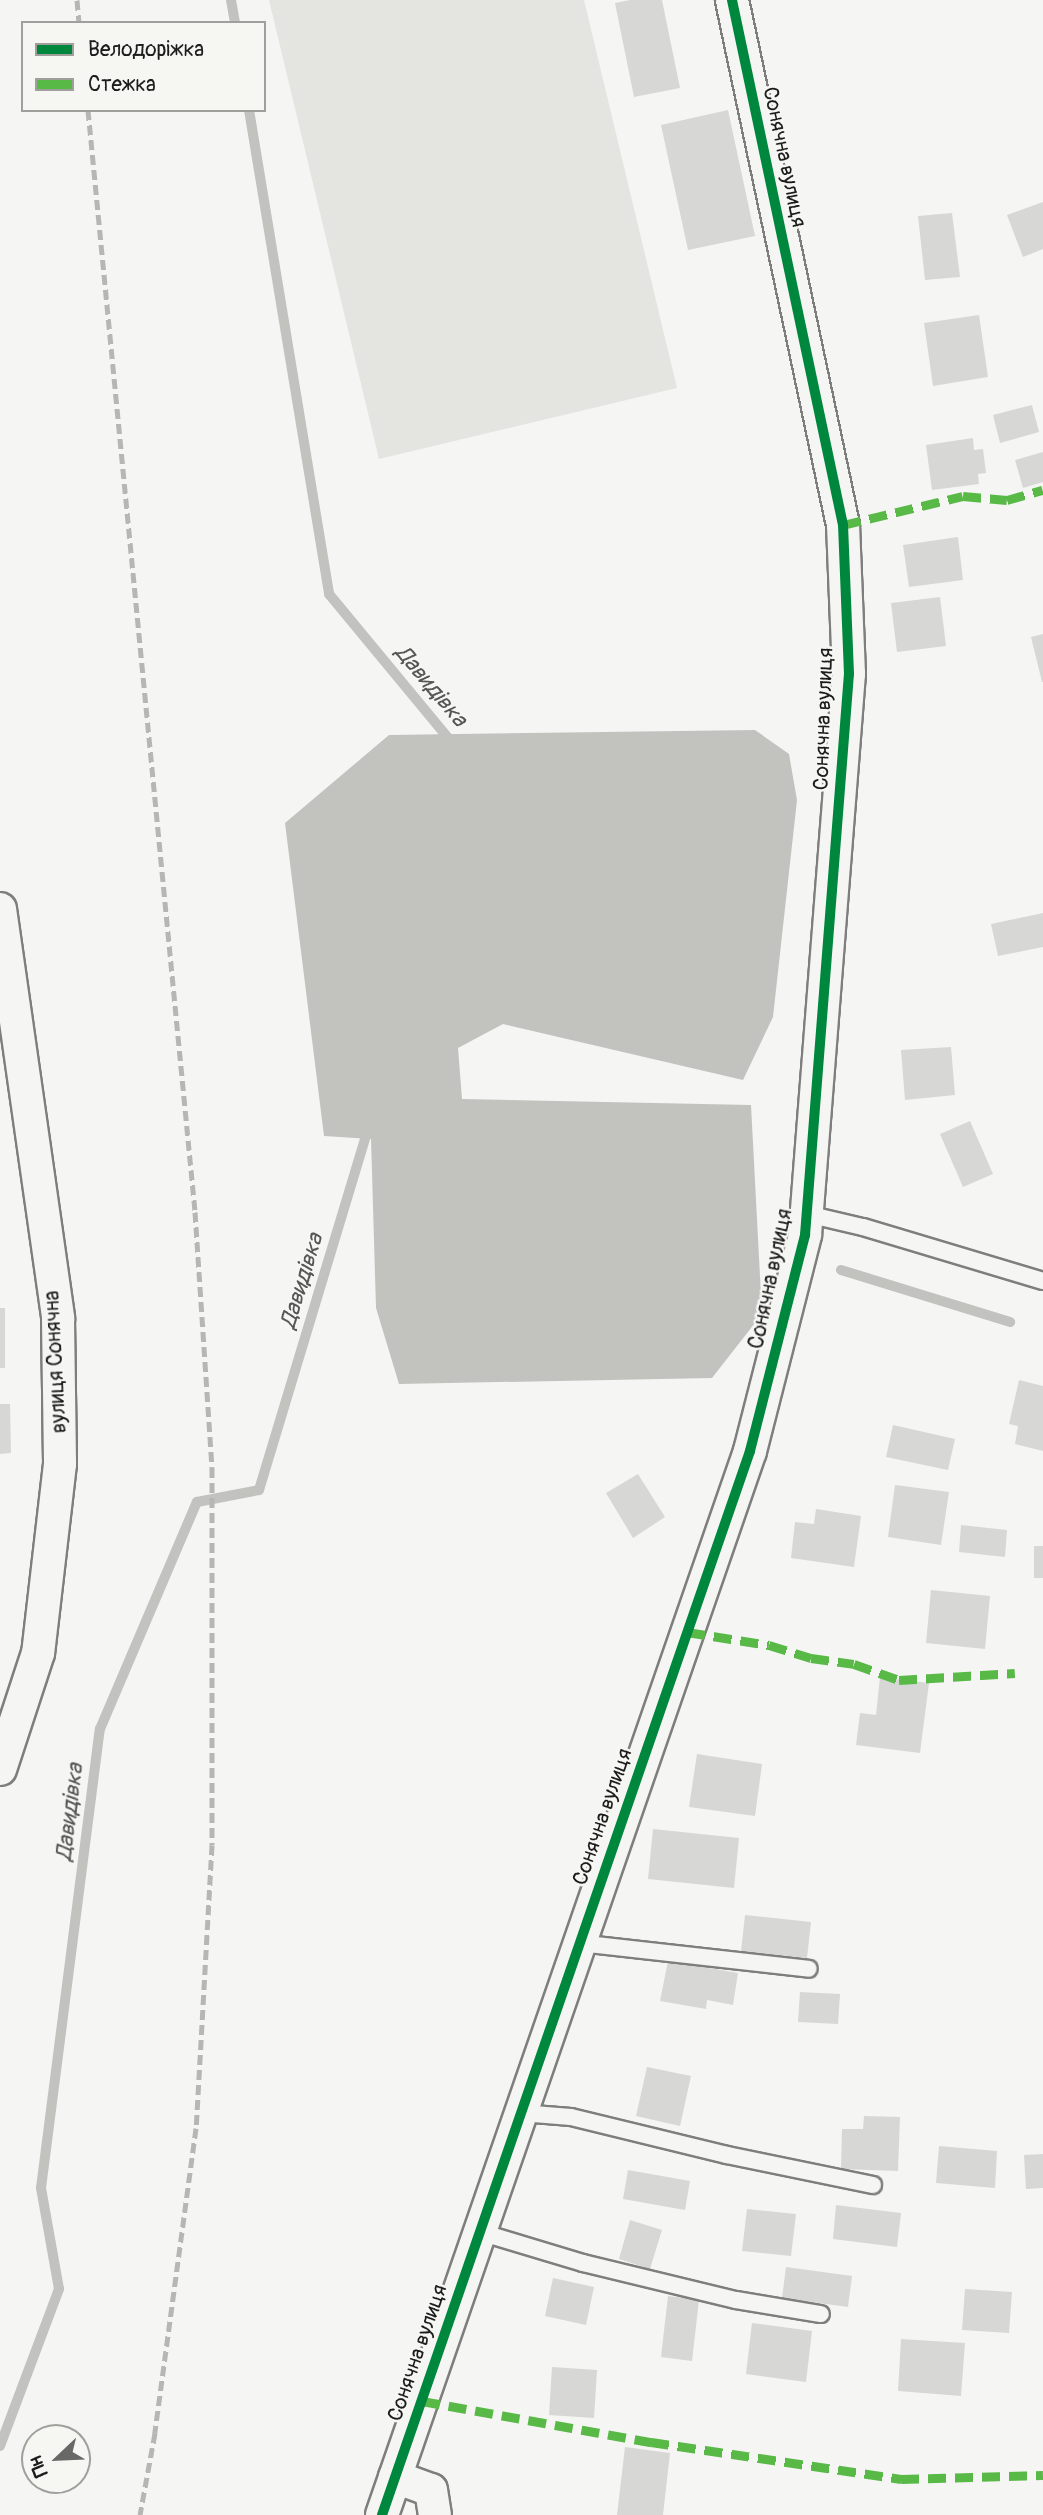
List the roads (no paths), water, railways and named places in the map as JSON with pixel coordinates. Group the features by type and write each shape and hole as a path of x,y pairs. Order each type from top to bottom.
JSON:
{"street":[{"name":"Сонячна вулиця","path":"382,2515 750,1451 805,1235 849,674 843,525 732,0"},
{"name":"вулиця Сонячна","path":"0,909 58,1319 60,1464 38,1653 0,1769"},
{"path":"395,2477 430,2490 435,2515"}],"lane":[{"path":"807,1214 863,1227 1043,1281"},
{"path":"579,1943 809,1969"},
{"path":"521,2113 571,2117 727,2155 873,2185"},
{"path":"480,2232 596,2266 736,2300 821,2314"}],"waterway":[{"name":"Давидівка","path":"231,0 235,21"},
{"name":"Давидівка","path":"249,112 329,594 453,744"},
{"name":"Давидівка","path":"0,2446 59,2289 41,2188 100,1729 197,1502 259,1490 368,1129"},
{"path":"841,1270 1010,1322"}],"railway":[{"path":"77,0 79,21"},
{"path":"88,112 195,1212 212,1467 212,1845 196,2128 155,2433 140,2515"}]}
